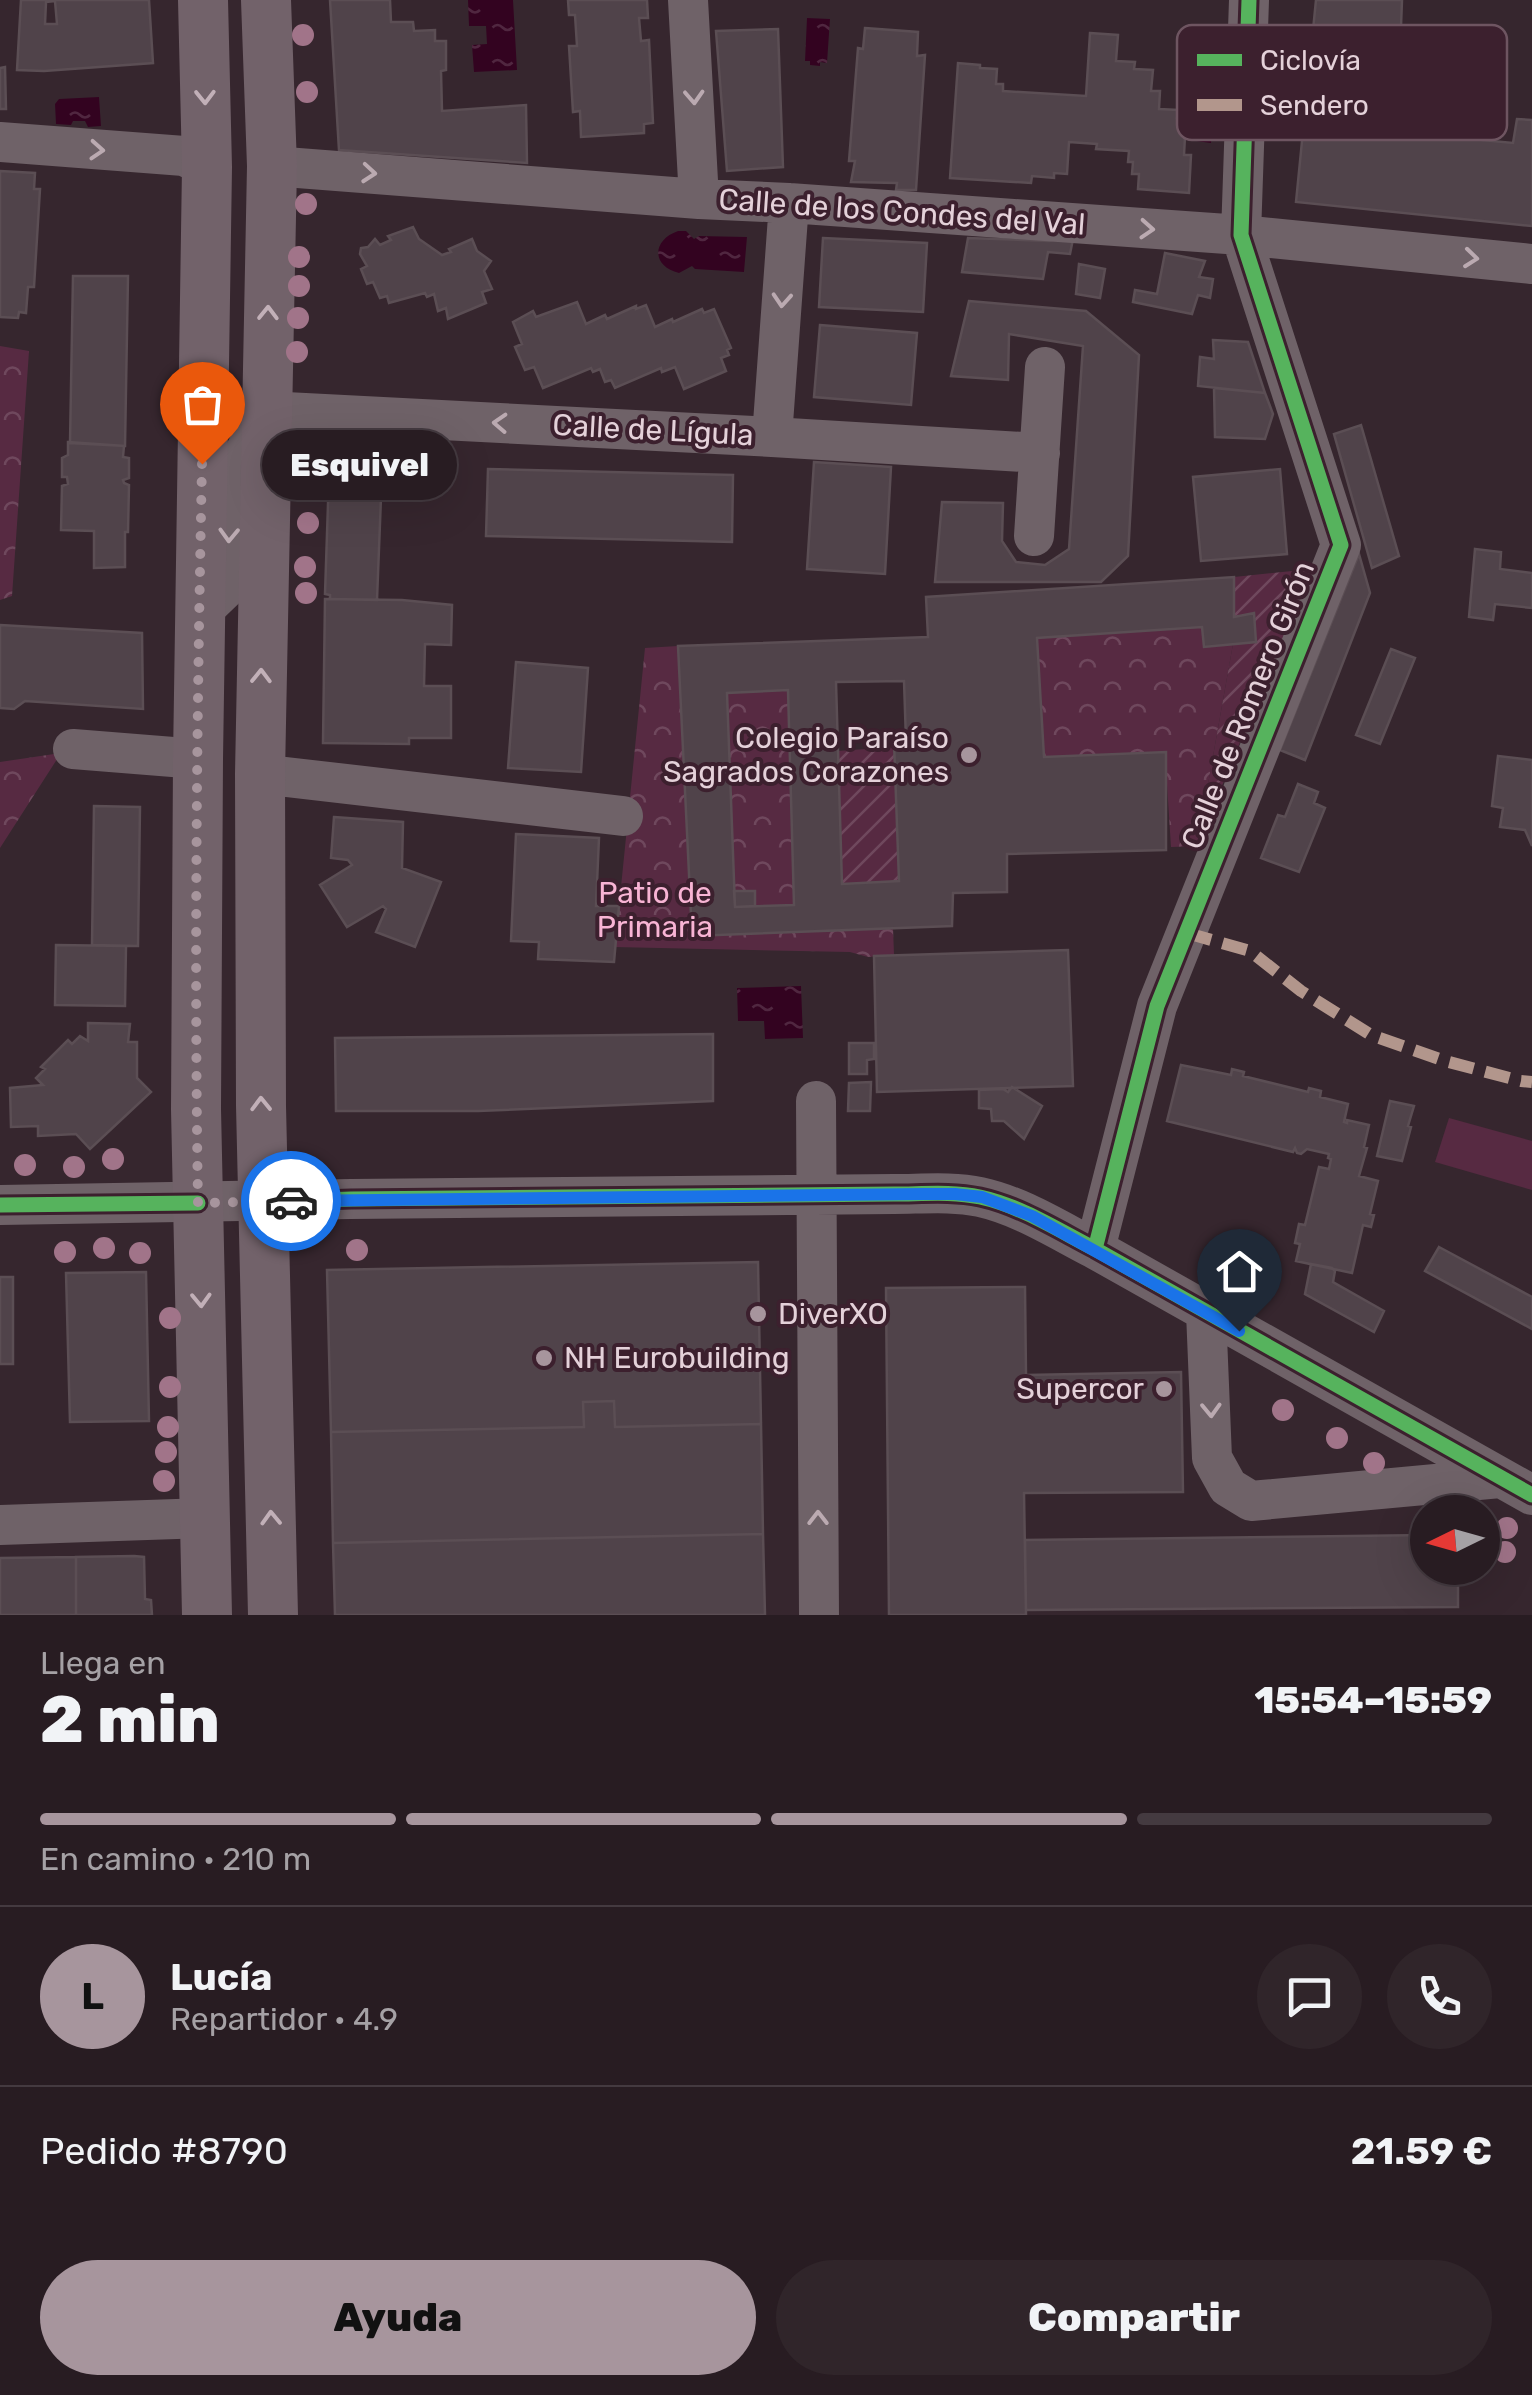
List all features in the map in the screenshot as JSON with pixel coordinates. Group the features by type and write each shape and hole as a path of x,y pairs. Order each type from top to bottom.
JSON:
{"main road":[{"path":"203,0 207,166 196,1109 207,1615"},
{"path":"266,0 272,166 260,774 264,1292 273,1615"}],"street":[{"path":"688,0 699,199"},
{"name":"Calle de Romero Girón","path":"1248,25 1249,0"},
{"name":"Calle de Romero Girón","path":"1095,1249 1157,1006 1341,545 1241,235 1244,140"},
{"path":"0,142 184,156 207,166"},
{"name":"Calle de los Condes del Val","path":"272,166 1241,235 1532,264"},
{"path":"772,436 789,203"},
{"path":"1034,536 1045,367"},
{"path":"200,613 227,587 230,481 266,411"},
{"name":"Calle de Lígula","path":"266,411 1040,453"},
{"path":"73,749 198,759"},
{"path":"260,774 623,816"},
{"path":"816,1102 819,1615"},
{"path":"0,1205 370,1198 955,1194 982,1197 1032,1216 1095,1249 1521,1492"},
{"path":"1206,1312 1212,1458 1228,1486 1251,1502 1521,1492"},
{"path":"0,1525 206,1518"}],"green space":[{"path":"0,346 29,351 12,596 0,600"},
{"path":"1312,569 1197,846 1233,644 1256,641 1254,613 1234,617 1234,577"},
{"path":"1202,627 1205,647 1233,644 1197,846 1171,847 1165,752 1044,757 1037,638"},
{"name":"Patio de Primaria","path":"678,646 692,935 893,928 894,955 615,947 645,648"},
{"path":"788,690 794,905 755,906 755,891 734,891 727,693"},
{"path":"895,747 899,881 842,884 837,751"},
{"path":"61,753 0,848 0,762"},
{"path":"1449,1118 1532,1141 1532,1190 1435,1162"}],"water":[{"path":"468,0 513,0 517,70 474,72 472,45 487,44 486,26 469,26"},
{"path":"807,18 830,19 827,63 820,62 820,66 805,61"},
{"path":"99,97 101,126 88,127 85,121 56,124 55,104 59,99"},
{"path":"686,231 694,239 747,237 744,272 692,266 679,273 670,270 658,253 663,240"},
{"path":"801,986 803,1038 765,1039 764,1021 738,1021 737,988"}],"building":[{"path":"21,0 149,0 153,63 17,70","holes":["55,1 57,24 45,24 46,2"]},
{"path":"330,0 390,0 391,22 413,22 414,31 435,30 435,41 446,41 446,70 441,71 442,111 526,105 527,163 339,150"},
{"path":"568,0 647,0 648,18 639,18 641,41 649,40 653,123 644,124 644,133 581,137 580,111 573,112 569,46 577,46 575,15 569,15"},
{"path":"1316,0 1402,0 1401,25 1314,25"},
{"path":"865,28 918,32 917,56 925,55 916,190 896,190 897,183 851,182 855,161 849,161 858,48 863,49"},
{"path":"778,29 783,167 727,171 716,31"},
{"path":"1090,33 1118,35 1116,61 1135,62 1134,69 1153,70 1151,91 1160,91 1159,109 1177,110 1177,140 1185,140 1184,155 1191,155 1189,193 1138,189 1139,174 1132,174 1129,151 1069,142 1067,174 1054,173 1054,178 1032,176 1031,183 950,178 958,63 997,69 996,84 1003,84 1003,91 1086,96"},
{"path":"5,67 6,109 0,109 0,68"},
{"path":"1517,119 1532,120 1532,226 1296,202 1302,140 1513,143"},
{"path":"0,171 35,173 34,189 40,189 34,287 28,287 26,313 19,312 18,318 0,317"},
{"path":"413,227 419,239 442,255 472,239 477,251 491,261 484,271 492,289 482,292 486,303 448,319 446,308 438,311 434,294 389,303 387,296 380,298 373,282 367,284 361,269 367,266 361,248 375,239 380,245 391,240 388,236"},
{"path":"1074,234 1070,254 1048,252 1043,279 962,272 968,238 1049,241"},
{"path":"823,238 927,243 923,312 819,307"},
{"path":"1165,253 1205,261 1199,277 1213,279 1210,298 1198,295 1192,314 1133,302 1135,290 1157,294"},
{"path":"1079,264 1105,269 1100,298 1076,294"},
{"path":"73,276 128,276 125,446 70,443"},
{"path":"969,301 1086,311 1139,355 1128,556 1101,582 935,582 942,502 1003,503 1002,541 1016,562 1045,565 1069,549 1083,346 1009,334 1008,380 951,376"},
{"path":"577,302 586,324 636,306 646,305 655,327 702,309 704,313 714,309 731,348 727,350 729,355 721,358 726,371 684,389 675,367 662,372 661,368 615,388 611,380 605,382 600,369 593,372 591,368 543,388 534,367 525,370 515,347 522,344 513,322 533,311 536,317"},
{"path":"820,325 917,333 911,405 814,397"},
{"path":"1213,340 1248,342 1265,393 1198,386 1200,357 1214,359"},
{"path":"1214,388 1265,393 1273,414 1265,439 1215,437"},
{"path":"1361,425 1399,556 1372,568 1334,434"},
{"path":"68,442 124,446 123,457 129,458 129,478 123,480 129,485 125,567 94,568 94,531 61,530 62,486 68,484 67,477 62,477 62,458 68,455"},
{"path":"330,444 383,446 377,600 330,599 325,594"},
{"path":"814,462 891,467 885,574 807,569"},
{"path":"488,469 733,475 732,542 486,536"},
{"path":"1280,469 1287,554 1201,561 1193,477"},
{"path":"1475,549 1501,552 1500,569 1532,573 1532,608 1495,604 1493,620 1469,617"},
{"path":"1359,554 1370,593 1305,760 1280,750"},
{"name":"Colegio Paraíso Sagrados Corazones","path":"1234,577 1234,617 1254,613 1256,642 1204,647 1202,627 1037,638 1044,757 1166,752 1166,850 1007,854 1007,892 953,893 952,926 692,936 678,646 928,637 926,597","holes":["904,681 906,741 894,742 899,881 842,884 836,682","788,690 794,905 735,907 727,693"]},
{"path":"325,599 452,605 451,645 425,644 424,686 451,686 451,738 409,738 409,744 323,743"},
{"path":"0,625 142,633 143,709 25,701 14,709 0,708"},
{"path":"1391,649 1415,658 1380,744 1356,735"},
{"path":"516,662 588,668 581,772 508,768"},
{"path":"1498,756 1532,760 1532,846 1525,830 1500,827 1503,808 1492,806"},
{"path":"1298,784 1318,792 1314,803 1325,808 1299,872 1261,858 1278,815 1285,817"},
{"path":"94,806 140,807 138,946 92,945"},
{"path":"334,817 403,822 402,868 441,882 415,947 376,932 386,909 383,906 347,927 320,885 352,865 348,860 331,858"},
{"path":"516,834 599,838 596,906 619,906 614,962 538,959 539,942 511,941"},
{"path":"734,891 755,891 755,906 735,907"},
{"path":"56,945 126,946 125,1006 55,1005"},
{"path":"1068,950 1073,1086 877,1092 874,956"},
{"path":"88,1023 130,1024 128,1042 137,1042 137,1078 151,1092 90,1149 76,1134 38,1136 38,1126 11,1127 10,1088 43,1085 36,1078 45,1069 41,1067 68,1040 72,1044 80,1036 88,1041"},
{"path":"713,1034 713,1101 478,1111 336,1111 335,1038"},
{"path":"849,1043 874,1043 874,1059 867,1060 867,1074 849,1074"},
{"path":"1181,1065 1231,1075 1232,1069 1244,1072 1243,1076 1308,1092 1309,1088 1321,1091 1320,1097 1348,1104 1344,1122 1369,1125 1359,1176 1378,1181 1371,1227 1363,1225 1352,1273 1296,1261 1299,1224 1305,1225 1319,1167 1329,1169 1329,1154 1307,1149 1301,1154 1295,1148 1293,1152 1167,1121"},
{"path":"871,1082 870,1111 848,1111 849,1083"},
{"path":"1012,1087 1042,1106 1024,1139 1004,1121 992,1121 991,1109 979,1108 979,1090 1008,1092"},
{"path":"1390,1101 1414,1106 1402,1161 1377,1156"},
{"path":"1439,1247 1532,1297 1532,1329 1425,1271"},
{"name":"NH Eurobuilding","path":"758,1262 761,1424 615,1427 614,1401 583,1402 584,1427 331,1432 327,1270"},
{"path":"1311,1264 1332,1268 1333,1282 1384,1311 1374,1332 1305,1294"},
{"path":"146,1272 149,1421 70,1422 66,1273"},
{"path":"0,1277 13,1277 13,1364 0,1364"},
{"path":"1025,1287 1026,1375 1181,1372 1183,1492 1024,1493 1026,1615 889,1615 886,1288"},
{"path":"614,1401 615,1427 761,1424 763,1534 333,1543 331,1432 584,1427 583,1402"},
{"path":"763,1534 765,1615 335,1615 333,1543"},
{"path":"1410,1535 1410,1585 1458,1585 1458,1607 1026,1610 1025,1540"},
{"path":"76,1557 144,1557 145,1599 151,1600 152,1615 76,1615"},
{"path":"76,1557 76,1615 0,1615 0,1558"}],"marked path":[{"path":"1187,933 1250,951 1301,991 1371,1035 1445,1061 1532,1082"}],"cycle path":[{"path":"1248,25 1249,0"},
{"path":"1095,1249 1157,1006 1341,545 1241,235 1244,140"},
{"path":"264,1202 937,1193 980,1197 1025,1212 1095,1249 1532,1495"},
{"path":"0,1205 198,1203"}],"way so far":[{"path":"202,464 198,1203 291,1201"}],"place":[{"name":"Esquivel","path":"202,464"},
{"name":"Colegio Paraíso Sagrados Corazones","path":"969,755"},
{"name":"DiverXO","path":"758,1314"},
{"name":"NH Eurobuilding","path":"544,1358"},
{"name":"Supercor","path":"1164,1389"}],"route":[{"path":"291,1201 924,1194 982,1197 1032,1216 1239,1331"}]}
